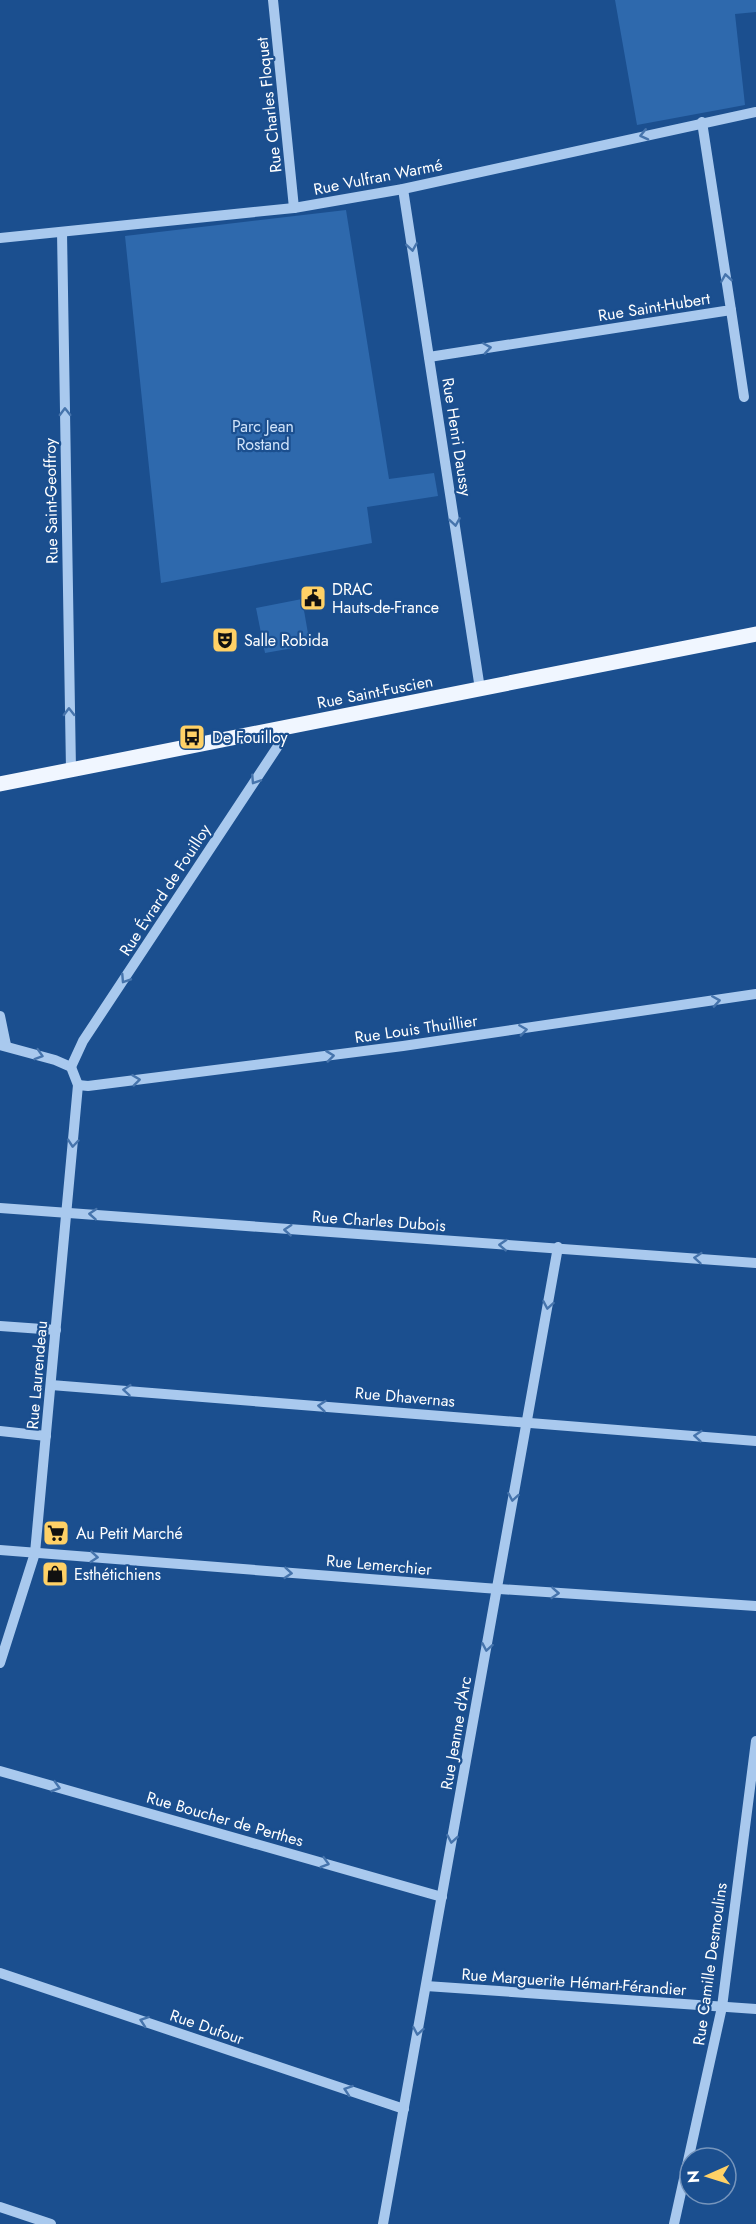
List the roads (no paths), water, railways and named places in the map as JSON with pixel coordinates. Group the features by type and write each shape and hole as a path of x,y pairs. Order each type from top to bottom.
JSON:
{"main road":[{"name":"Rue Saint-Fuscien","path":"0,784 756,634"}],"street":[{"name":"Rue Charles Floquet","path":"273,0 294,208"},
{"name":"Rue Vulfran Warmé","path":"0,238 294,208 403,189 756,112"},
{"name":"Rue Saint-Hubert","path":"429,357 731,310 702,122"},
{"name":"Rue Henri Daussy","path":"403,189 480,689"},
{"name":"Rue Saint-Geoffroy","path":"62,232 70,770"},
{"path":"731,310 744,397"},
{"name":"Rue Évrard de Fouilloy","path":"71,1067 83,1041 278,746 280,729"},
{"name":"Rue Louis Thuillier","path":"78,1084 88,1086 403,1046 756,994"},
{"path":"0,1016 3,1045 71,1067 78,1084"},
{"name":"Rue Laurendeau","path":"0,1663 35,1553 78,1084"},
{"name":"Rue Charles Dubois","path":"0,1208 756,1263"},
{"name":"Rue Jeanne d'Arc","path":"383,2224 558,1247"},
{"path":"0,1326 56,1330"},
{"name":"Rue Dhavernas","path":"51,1385 756,1441"},
{"path":"0,1431 46,1436"},
{"name":"Rue Lemerchier","path":"0,1550 497,1589 756,1606"},
{"name":"Rue Camille Desmoulins","path":"674,2224 722,2007 753,1785 756,1741"},
{"name":"Rue Boucher de Perthes","path":"0,1771 442,1897"},
{"name":"Rue Dufour","path":"0,1972 404,2109"},
{"name":"Rue Marguerite Hémart-Férandier","path":"426,1986 756,2009"},
{"path":"0,2207 51,2224"}],"place":[{"name":"DRAC Hauts-de-France","path":"313,598"},
{"name":"Salle Robida","path":"225,640"},
{"name":"De Fouilloy","path":"192,737"},
{"name":"Au Petit Marché","path":"56,1533"},
{"name":"Esthétichiens","path":"55,1574"}],"park label":[{"name":"Parc Jean Rostand","path":"263,435"}]}
